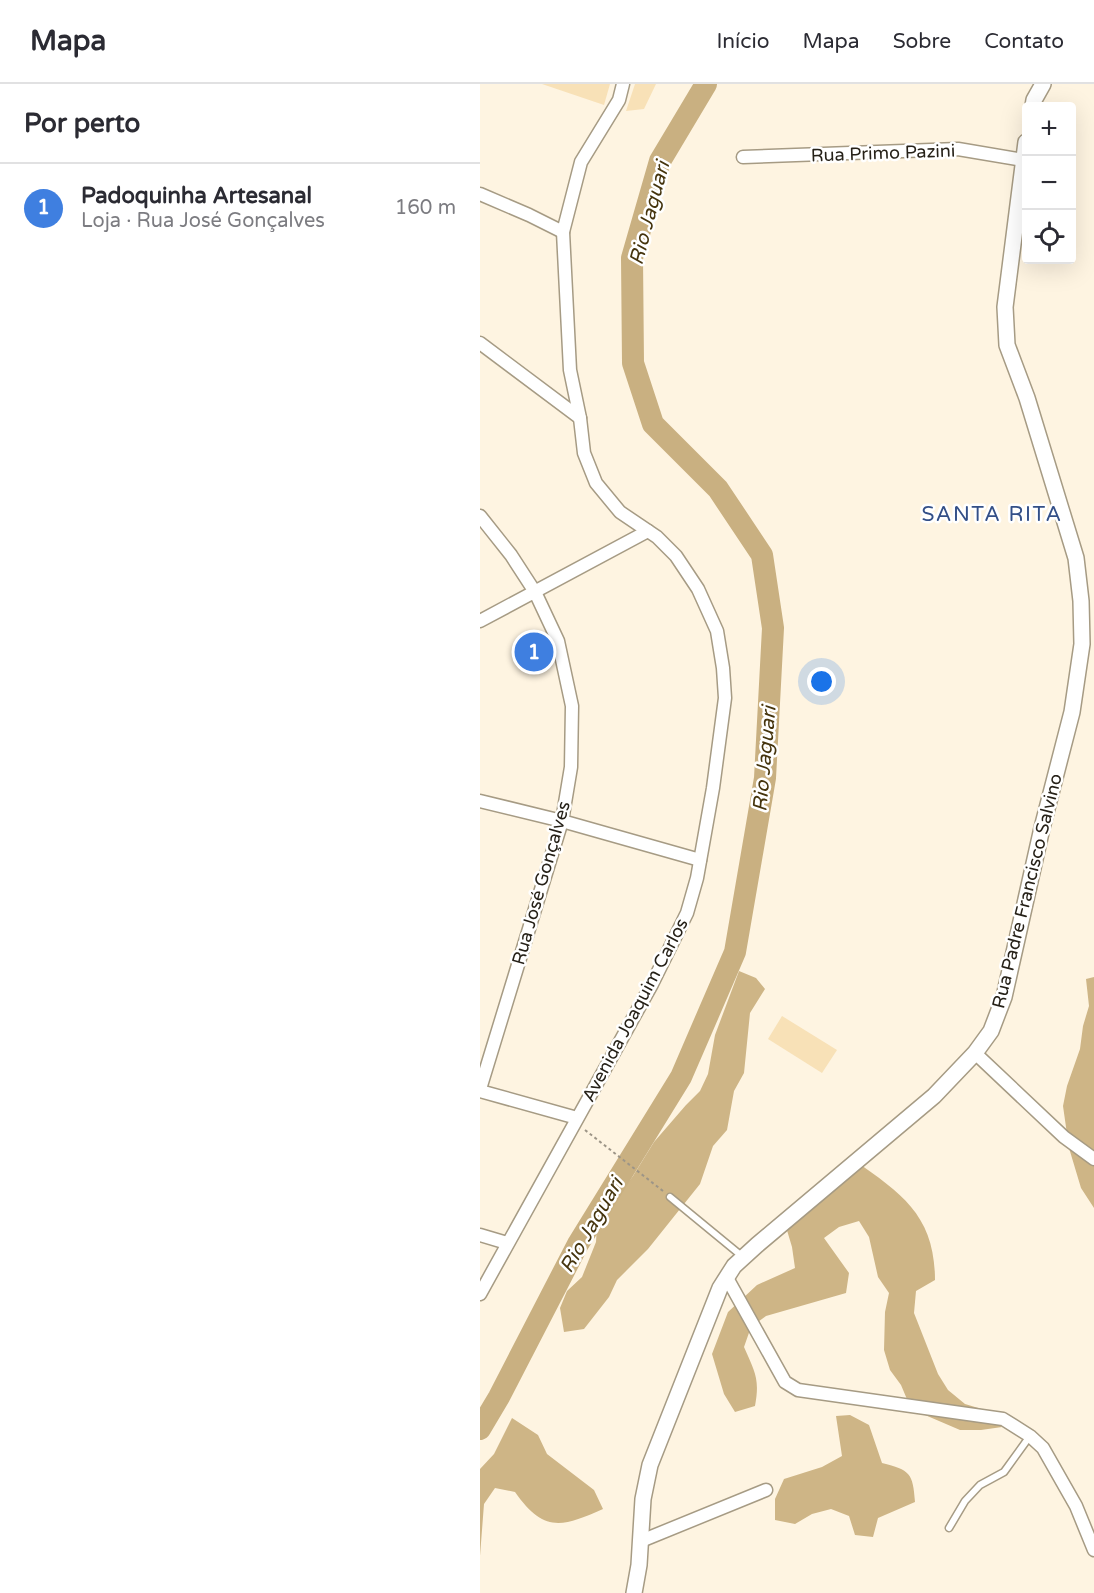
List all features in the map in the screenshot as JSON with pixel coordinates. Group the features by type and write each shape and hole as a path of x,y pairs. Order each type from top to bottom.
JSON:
{"street":[{"name":"Avenida Joaquim Carlos","path":"480,1294 652,984 687,913 700,860 713,788 725,699 717,631 698,589 676,556 648,531 620,512 596,483 584,453 580,418 570,370 563,232 581,162 619,100 623,84"},
{"path":"1034,102 1043,84"},
{"name":"Rua Primo Pazini","path":"743,157 958,149 1022,160"},
{"name":"Rua Padre Francisco Salvino","path":"634,1593 639,1565 643,1499 650,1465 720,1288 734,1266 934,1096 975,1053 992,1031 1004,997 1042,828 1072,712 1082,644 1081,601 1076,558 1027,398 1007,345 1005,307 1022,168"},
{"path":"480,194 563,232"},
{"path":"480,343 580,418"},
{"name":"Rua José Gonçalves","path":"480,516 511,555 535,592 558,640 572,706 571,767 562,821 480,1090"},
{"path":"480,621 648,531"},
{"path":"480,801 562,821 700,860"},
{"path":"975,1053 1064,1137 1094,1159"},
{"path":"480,1090 576,1120"},
{"path":"480,1236 507,1243"},
{"path":"727,1278 785,1382 798,1390 1004,1419 1030,1436 1043,1448 1076,1506 1094,1550"},
{"path":"641,1540 766,1490"}],"lane":[{"path":"670,1197 743,1258"},
{"path":"949,1528 965,1501 980,1485 1005,1472 1030,1436"}],"path":[{"path":"576,1120 604,1146 670,1197"}],"shaded area":[{"path":"542,84 610,84 604,105"},
{"path":"635,84 656,84 644,109 626,111"},
{"path":"739,971 756,978 765,989 750,1013 744,1073 734,1091 727,1130 713,1146 700,1184 648,1249 617,1280 609,1297 584,1329 564,1332 560,1308 567,1291 582,1277 596,1242 597,1224 633,1176 654,1142 700,1091 708,1074 715,1035"},
{"path":"1094,977 1094,1208 1081,1188 1069,1148 1063,1106 1067,1086 1080,1049 1089,1006 1086,979"},
{"path":"782,1016 837,1050 822,1073 768,1039"},
{"path":"855,1161 888,1185 913,1209 929,1239 934,1258 935,1280 916,1291 914,1313 938,1374 948,1390 965,1404 985,1410 1002,1427 960,1430 925,1415 909,1404 901,1385 890,1370 884,1350 885,1312 889,1293 878,1277 869,1237 859,1221 839,1227 824,1238 849,1273 846,1293 766,1316 751,1327 744,1347 756,1376 755,1406 735,1412 724,1394 712,1354 728,1312 757,1285 795,1268 786,1227"},
{"path":"850,1415 869,1425 882,1463 899,1468 908,1474 913,1485 915,1502 878,1518 873,1537 855,1535 849,1516 831,1509 812,1514 795,1524 775,1520 775,1499 784,1479 822,1467 842,1456 836,1416"},
{"path":"512,1418 538,1435 547,1454 594,1490 603,1509 575,1520 554,1523 535,1514 515,1492 495,1488 484,1504 480,1556 480,1469 494,1454"}],"building":[{"path":"544,639 550,656 525,664 519,647"}],"waterway":[{"name":"Rio Jaguari","path":"480,1429 499,1397 578,1244 681,1077 735,952 765,778 773,628 762,555 718,489 653,424 633,363 632,258 660,161 706,84"}],"place":[{"name":"Padoquinha Artesanal","path":"534,652"}],"district":[{"name":"SANTA RITA","path":"992,514"}]}
